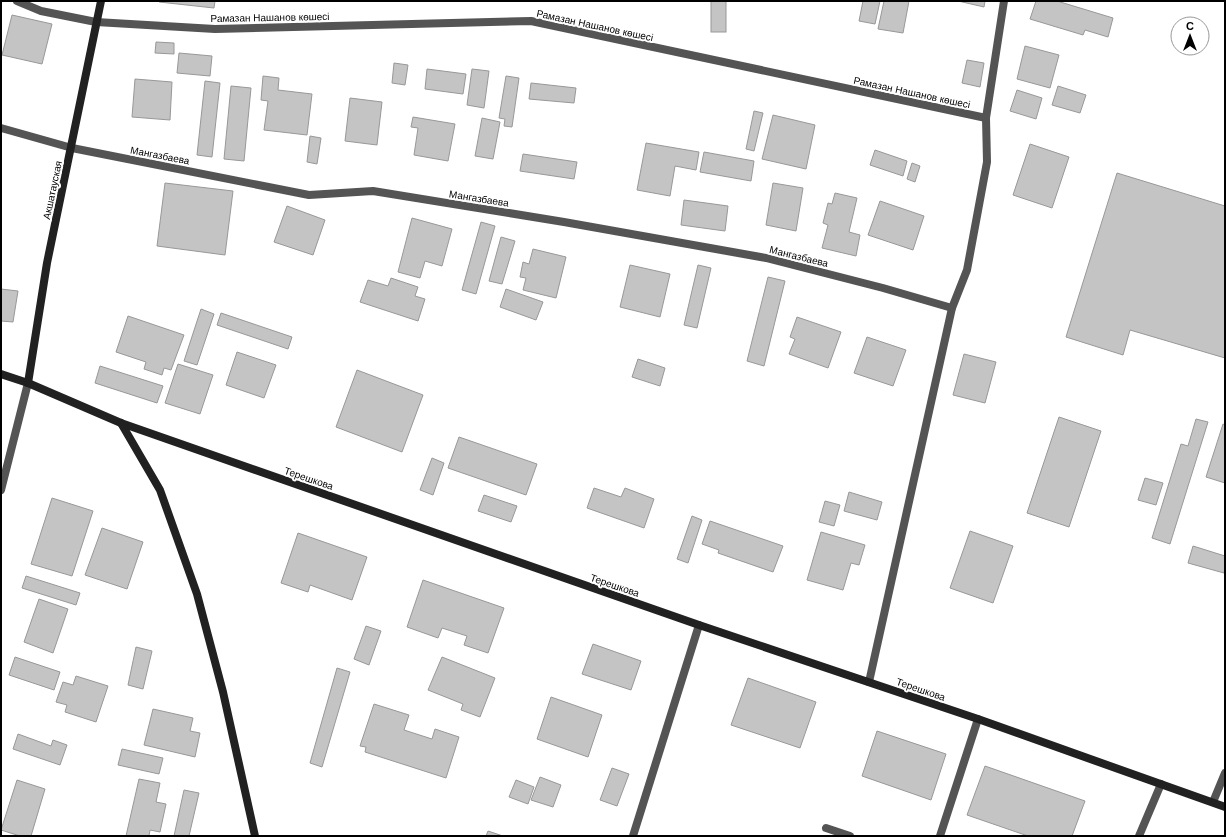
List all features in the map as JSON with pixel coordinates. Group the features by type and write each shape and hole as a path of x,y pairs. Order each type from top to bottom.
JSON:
{"street":[{"name":"Рамазан Нашанов көшесі","path":"17,1 41,11 96,22 216,29 531,21 986,118"},
{"name":"Акшатауская","path":"28,383 47,263 72,148 100,1"},
{"path":"869,682 952,308 967,270 987,162 986,118 1004,1"},
{"name":"Мангазбаева","path":"1,128 72,148 309,195 373,191 564,222 766,258 883,288 952,308"},
{"name":"Терешкова","path":"1,374 28,383 121,423 699,625 978,719 1225,807"},
{"path":"1,490 28,383"},
{"path":"121,423 160,490 196,594 223,692 255,836"},
{"path":"633,836 699,625"},
{"path":"940,836 978,719"},
{"path":"1213,802 1225,773"},
{"path":"1139,836 1161,784"},
{"path":"826,828 850,836"}],"building":[{"path":"215,1 214,8 159,2"},
{"path":"711,1 726,1 726,32 711,32"},
{"path":"863,1 880,1 875,24 859,21"},
{"path":"884,1 909,1 903,33 878,29"},
{"path":"958,1 985,1 984,7"},
{"path":"1036,1 1057,1 1113,18 1108,37 1085,30 1083,35 1030,19"},
{"path":"12,15 52,24 42,64 2,55"},
{"path":"156,42 174,43 174,54 155,53"},
{"path":"1025,46 1059,55 1050,88 1017,79"},
{"path":"179,53 212,56 210,76 177,73"},
{"path":"967,60 984,63 980,87 962,83"},
{"path":"394,63 408,65 405,85 392,83"},
{"path":"427,69 466,74 463,94 425,89"},
{"path":"472,69 489,71 484,108 467,105"},
{"path":"263,76 279,78 278,90 312,94 307,135 264,130 268,101 261,100"},
{"path":"506,76 519,78 512,127 504,126 505,119 499,118"},
{"path":"135,79 172,82 170,120 132,117"},
{"path":"205,81 220,83 212,157 197,155"},
{"path":"531,83 576,88 574,103 529,99"},
{"path":"231,86 251,88 244,161 224,159"},
{"path":"1058,86 1086,95 1080,113 1052,105"},
{"path":"1017,90 1042,98 1036,119 1010,111"},
{"path":"350,98 382,102 377,145 345,141"},
{"path":"754,111 763,113 754,151 746,149"},
{"path":"773,115 815,125 806,169 762,159"},
{"path":"413,117 455,124 448,161 414,155 418,128 411,127"},
{"path":"482,118 500,122 493,159 475,156"},
{"path":"310,136 321,138 317,164 307,162"},
{"path":"646,143 699,152 696,170 675,166 670,196 637,190"},
{"path":"1030,144 1069,157 1052,208 1013,195"},
{"path":"875,150 907,161 903,176 870,165"},
{"path":"704,152 754,161 751,181 700,172"},
{"path":"523,154 577,162 574,179 520,171"},
{"path":"912,163 920,166 915,182 907,179"},
{"path":"1117,173 1225,206 1225,358 1130,330 1123,355 1066,337"},
{"path":"165,183 233,191 225,255 157,246"},
{"path":"773,183 803,188 796,231 766,225"},
{"path":"835,193 857,198 849,232 860,235 856,256 822,248 828,225 823,223 828,203 832,204"},
{"path":"684,200 728,206 725,231 681,225"},
{"path":"880,201 924,216 913,250 868,235"},
{"path":"287,206 325,220 313,255 274,242"},
{"path":"412,218 452,229 442,266 425,261 420,278 398,272"},
{"path":"481,222 495,226 476,294 462,290"},
{"path":"501,237 515,241 502,284 489,281"},
{"path":"533,249 566,257 556,298 523,290 526,278 520,277 523,262 529,264"},
{"path":"630,265 670,274 660,317 620,307"},
{"path":"698,265 711,268 697,328 684,325"},
{"path":"768,277 785,281 764,366 747,361"},
{"path":"391,278 418,287 415,296 425,299 418,321 360,302 368,280 388,286"},
{"path":"1,289 18,291 13,322 1,321"},
{"path":"506,289 543,302 536,320 500,307"},
{"path":"201,309 214,314 197,365 184,361"},
{"path":"221,313 292,337 288,349 217,325"},
{"path":"128,316 184,335 171,370 164,368 162,375 144,369 146,362 116,352"},
{"path":"797,317 841,332 828,368 789,354 795,339 790,337"},
{"path":"867,337 906,350 893,386 854,373"},
{"path":"237,352 276,365 264,398 226,385"},
{"path":"964,354 996,362 985,403 953,395"},
{"path":"638,359 665,368 660,386 632,377"},
{"path":"178,364 213,375 200,414 165,403"},
{"path":"100,366 163,386 157,403 95,383"},
{"path":"357,370 423,395 402,452 336,427"},
{"path":"1059,417 1101,431 1069,527 1027,513"},
{"path":"1196,419 1208,422 1170,544 1152,538 1181,444 1188,446"},
{"path":"1223,424 1225,425 1225,483 1206,477"},
{"path":"459,437 537,464 526,495 448,468"},
{"path":"432,458 444,463 433,495 420,490"},
{"path":"1145,478 1163,483 1156,505 1138,500"},
{"path":"594,488 621,497 625,488 654,499 644,528 587,508"},
{"path":"849,492 882,502 877,520 844,511"},
{"path":"484,495 517,506 511,522 478,511"},
{"path":"52,498 93,511 72,576 31,564"},
{"path":"825,501 840,505 834,526 819,522"},
{"path":"692,516 702,520 688,563 677,559"},
{"path":"710,521 783,546 773,572 718,553 719,550 702,544"},
{"path":"102,528 143,542 127,589 85,575"},
{"path":"970,531 1013,546 993,603 950,588"},
{"path":"821,532 865,545 859,565 851,563 843,590 807,580"},
{"path":"298,533 367,557 352,600 310,585 308,592 281,583"},
{"path":"1193,546 1225,556 1224,573 1188,563"},
{"path":"26,576 80,593 76,605 22,588"},
{"path":"423,580 504,608 488,653 464,645 467,636 442,628 438,638 407,627"},
{"path":"39,599 68,609 53,653 24,642"},
{"path":"366,626 381,631 369,665 354,659"},
{"path":"593,644 641,661 631,690 582,674"},
{"path":"136,647 152,651 143,689 128,685"},
{"path":"15,657 60,672 54,690 9,675"},
{"path":"442,657 495,678 480,717 461,710 463,704 428,690"},
{"path":"337,668 350,672 322,767 310,763"},
{"path":"76,676 108,686 96,722 65,712 67,705 56,702 63,682 73,685"},
{"path":"748,678 816,702 800,748 731,725"},
{"path":"551,697 602,715 588,757 537,739"},
{"path":"374,704 409,715 404,730 432,739 435,729 459,737 446,778 365,752 366,747 360,746"},
{"path":"153,709 193,718 190,731 200,733 195,757 144,745"},
{"path":"877,731 946,754 931,800 862,776"},
{"path":"18,734 51,746 53,740 67,745 60,765 13,749"},
{"path":"122,749 163,758 159,774 118,765"},
{"path":"985,766 1085,801 1072,836 1028,836 967,815"},
{"path":"612,768 629,774 617,806 600,800"},
{"path":"540,777 561,785 553,807 531,800"},
{"path":"139,779 160,783 156,802 166,804 160,832 150,830 149,836 126,836"},
{"path":"17,780 45,789 31,836 20,836 1,830"},
{"path":"516,780 534,787 528,804 509,797"},
{"path":"184,790 199,793 189,836 174,836"},
{"path":"488,831 503,836 486,836"}]}
